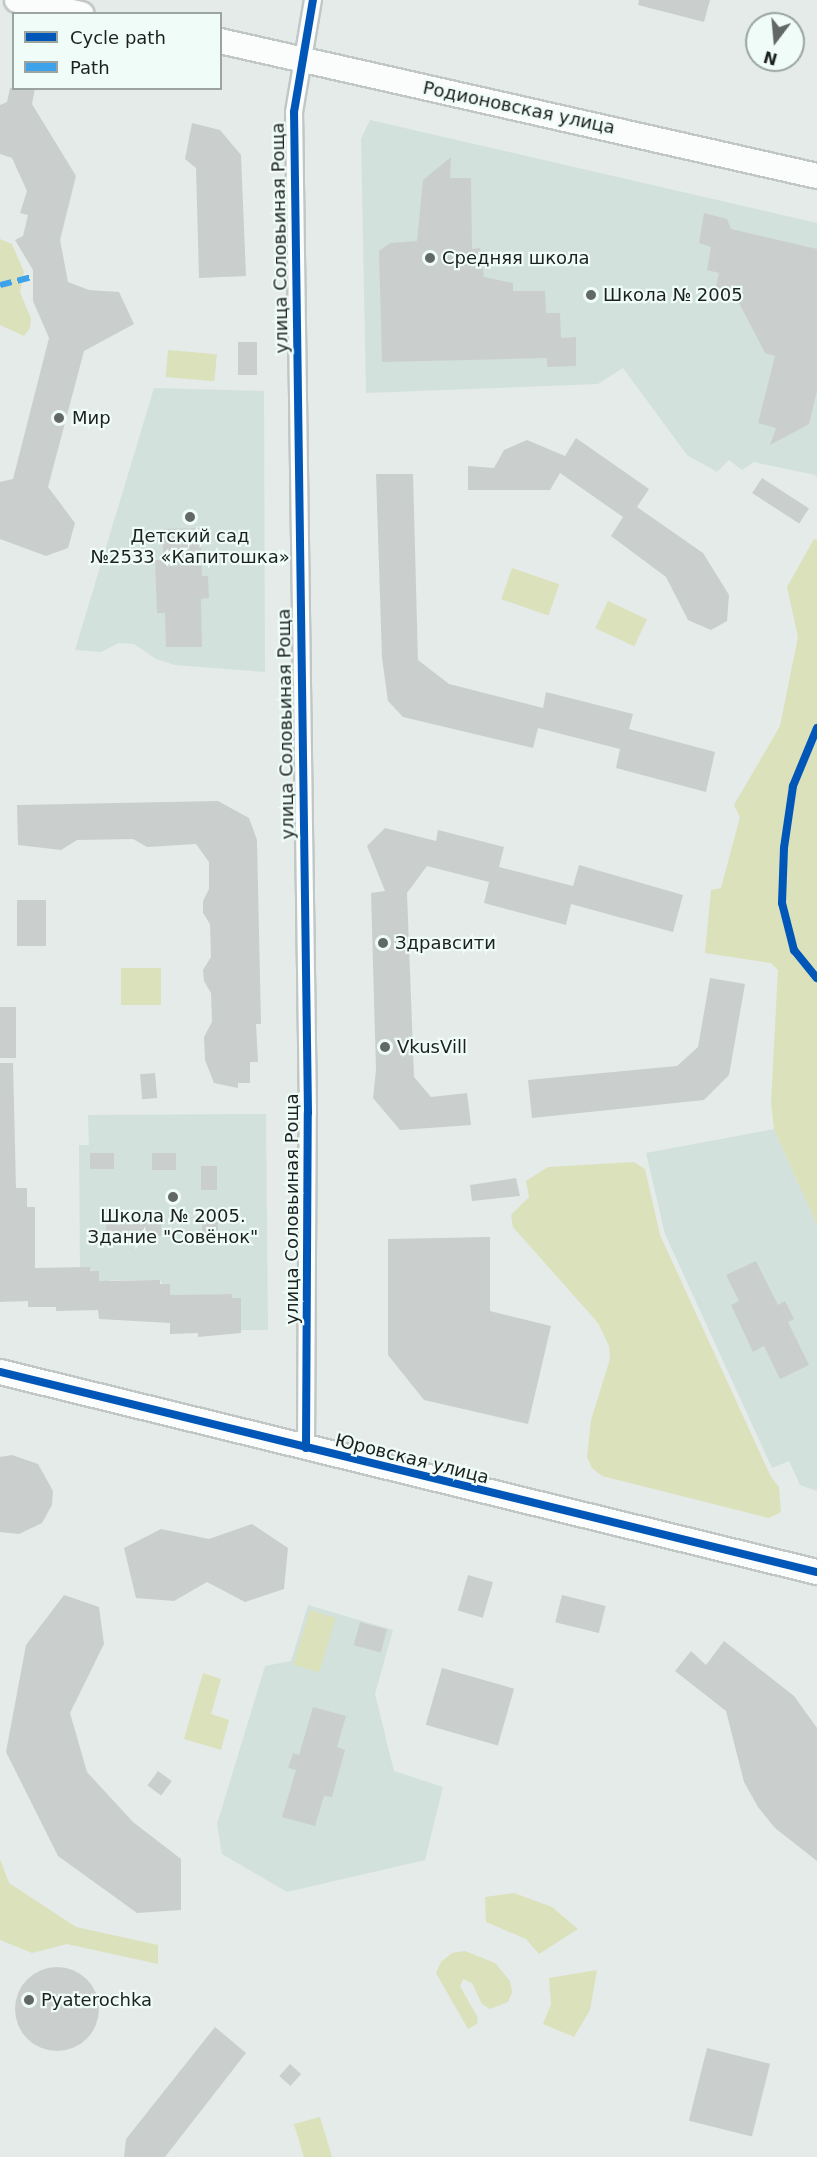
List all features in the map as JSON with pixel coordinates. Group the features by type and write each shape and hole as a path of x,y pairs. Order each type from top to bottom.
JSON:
{"street":[{"path":"17,0 72,12"},
{"name":"улица Соловьиная Роща","path":"306,1448 308,1113 294,112 314,0"},
{"name":"Родионовская улица","path":"222,41 817,176"},
{"name":"Юровская улица","path":"0,1372 817,1572"}],"shaded area":[{"name":"Школа № 2005","path":"370,120 817,223 817,478 815,475 754,462 742,470 729,460 717,472 687,455 623,368 598,384 366,393 361,139"},
{"name":"Детский сад №2533 «Капитошка»","path":"154,388 264,391 265,672 175,665 156,659 134,644 119,643 101,652 75,650"},
{"name":"Школа № 2005. Здание \"Совёнок\"","path":"266,1114 268,1330 241,1330 241,1299 232,1298 232,1294 181,1295 170,1299 160,1280 110,1280 109,1285 99,1285 99,1272 80,1268 79,1145 89,1145 88,1115"},
{"path":"774,1129 817,1225 817,1491 800,1485 789,1461 772,1468 665,1234 646,1153"},
{"path":"308,1605 393,1630 375,1694 394,1771 443,1787 425,1860 287,1892 222,1854 217,1824 265,1666 291,1661"}],"green space":[{"path":"0,239 12,244 24,272 20,292 31,319 30,328 24,336 0,325"},
{"path":"168,350 217,354 214,381 166,377"},
{"path":"814,539 817,540 817,1225 774,1129 771,1102 778,970 771,963 705,953 711,890 721,888 740,817 734,805 780,726 798,637 787,587"},
{"path":"512,568 559,584 549,615 501,599"},
{"path":"608,601 647,619 634,646 595,628"},
{"path":"121,968 161,968 161,1005 121,1005"},
{"path":"634,1162 645,1169 660,1235 771,1477 779,1487 781,1512 769,1518 602,1476 592,1468 587,1457 591,1420 610,1359 609,1346 598,1323 513,1227 511,1215 529,1197 526,1181 548,1167"},
{"path":"310,1610 336,1618 319,1672 293,1665"},
{"path":"203,1673 221,1679 211,1714 229,1720 221,1750 184,1739"},
{"path":"0,1859 9,1883 76,1927 158,1945 158,1964 67,1944 32,1953 0,1940"},
{"path":"514,1893 552,1907 578,1929 539,1954 526,1939 486,1922 485,1897"},
{"path":"465,1951 495,1963 510,1981 512,1992 508,2002 490,2009 482,2004 472,1983 463,1979 460,1986 478,2018 477,2024 468,2029 436,1973 441,1962 452,1953"},
{"path":"597,1970 590,2010 574,2037 543,2024 551,2004 549,1978"},
{"path":"320,2117 332,2157 304,2157 294,2124"}],"building":[{"path":"639,0 710,0 704,22 638,5"},
{"path":"10,88 12,90 35,90 32,104 76,176 60,240 68,282 89,290 119,292 134,324 84,351 48,487 75,523 68,548 46,556 0,539 0,482 13,479 49,338 33,301 33,270 15,240 23,236 28,215 20,213 27,191 12,158 0,154 0,105 7,102"},
{"path":"192,123 220,130 241,155 246,276 199,278 196,168 185,159"},
{"name":"Средняя школа","path":"451,157 450,178 471,178 472,249 480,248 484,277 513,283 513,291 545,291 546,313 560,313 561,338 576,337 576,366 547,367 547,358 382,362 379,251 390,243 417,241 423,180"},
{"path":"704,213 727,219 731,229 817,249 817,391 809,424 770,445 776,428 758,423 775,356 765,353 737,299 714,294 719,273 707,270 711,247 699,243"},
{"path":"238,342 257,342 257,375 238,375"},
{"path":"576,438 649,489 637,507 703,553 729,595 727,621 711,630 688,620 666,577 611,536 623,517 560,473 550,490 468,490 468,466 494,468 504,450 527,440 565,456"},
{"path":"376,474 413,474 418,660 449,684 543,708 546,692 633,714 629,729 715,752 706,792 616,768 620,749 538,728 533,748 403,717 388,701 382,658"},
{"path":"762,478 809,508 799,524 752,493"},
{"path":"201,528 202,576 208,576 209,598 201,599 202,647 166,647 165,613 157,613 155,560 163,560 163,529"},
{"path":"218,801 249,818 257,840 261,1024 256,1024 258,1062 250,1062 250,1083 238,1083 238,1088 214,1083 205,1060 204,1037 212,1022 211,993 204,981 203,970 211,957 210,924 203,913 203,901 209,889 209,862 196,844 147,847 133,839 77,840 61,850 18,845 17,805"},
{"path":"385,828 436,841 438,830 504,847 499,867 573,886 579,865 683,895 673,932 571,904 566,925 484,903 489,882 427,866 407,893 414,1077 431,1097 467,1093 471,1125 400,1130 373,1098 376,1070 371,893 385,891 367,846"},
{"path":"17,900 46,900 46,946 17,946"},
{"path":"710,978 745,984 729,1075 704,1100 532,1118 528,1080 677,1066 698,1047"},
{"path":"0,1007 16,1007 16,1058 0,1058"},
{"path":"0,1063 13,1063 16,1188 27,1188 27,1207 35,1207 35,1268 90,1267 90,1271 99,1271 99,1281 160,1280 160,1284 170,1284 170,1295 232,1294 232,1298 241,1298 241,1333 198,1337 198,1333 170,1334 170,1323 99,1319 98,1310 56,1311 56,1307 28,1307 28,1301 0,1302"},
{"path":"155,1073 157,1098 142,1099 140,1074"},
{"path":"90,1153 114,1153 114,1169 90,1169"},
{"path":"152,1153 176,1153 176,1170 152,1170"},
{"path":"201,1166 217,1166 217,1190 201,1190"},
{"path":"516,1178 520,1196 472,1201 470,1185"},
{"path":"106,1219 161,1219 161,1236 106,1236"},
{"path":"202,1219 218,1219 218,1243 202,1243"},
{"path":"490,1237 490,1311 551,1326 528,1424 424,1400 388,1355 388,1239"},
{"path":"756,1261 778,1305 785,1301 794,1319 788,1322 809,1365 780,1379 764,1346 753,1352 731,1305 739,1301 726,1275"},
{"path":"12,1455 38,1464 53,1491 52,1505 42,1523 19,1534 0,1532 0,1457"},
{"path":"252,1524 288,1548 284,1589 245,1602 207,1582 174,1601 136,1598 124,1548 161,1529 209,1539"},
{"path":"468,1575 493,1582 483,1618 458,1611"},
{"path":"64,1595 99,1607 104,1644 70,1713 87,1772 133,1822 181,1859 181,1910 137,1913 58,1856 6,1752 26,1645"},
{"path":"562,1595 606,1606 599,1633 555,1622"},
{"path":"360,1622 387,1629 381,1652 354,1645"},
{"path":"724,1641 794,1696 817,1728 817,1861 775,1828 758,1807 744,1782 726,1711 675,1671 691,1651 706,1665"},
{"path":"442,1668 514,1689 498,1745 426,1725"},
{"path":"313,1707 346,1716 337,1747 345,1750 332,1797 324,1796 315,1826 282,1817 296,1770 288,1768 293,1753 299,1755"},
{"path":"158,1771 172,1781 161,1796 147,1786"},
{"path":"57,1967 73,1970 87,1979 96,1993 99,2009 96,2025 87,2039 73,2048 57,2051 41,2048 27,2039 18,2025 15,2009 18,1993 27,1979 41,1970"},
{"path":"215,2027 246,2053 165,2157 124,2157 126,2139"},
{"path":"707,2048 770,2064 752,2136 689,2121"},
{"path":"290,2064 301,2074 290,2086 279,2076"}],"marked path":[{"path":"0,285 33,277"}],"cycle path":[{"path":"306,1448 308,1113 294,112 313,0"},
{"path":"817,728 793,786 784,848 782,903 794,950 817,978"},
{"path":"0,1372 817,1572"}],"place":[{"name":"Средняя школа","path":"430,258"},
{"name":"Школа № 2005","path":"591,295"},
{"name":"Мир","path":"59,418"},
{"name":"Детский сад №2533 «Капитошка»","path":"190,517"},
{"name":"Здравсити","path":"383,943"},
{"name":"VkusVill","path":"385,1047"},
{"name":"Школа № 2005. Здание \"Совёнок\"","path":"173,1197"},
{"name":"Pyaterochka","path":"29,2000"}]}
